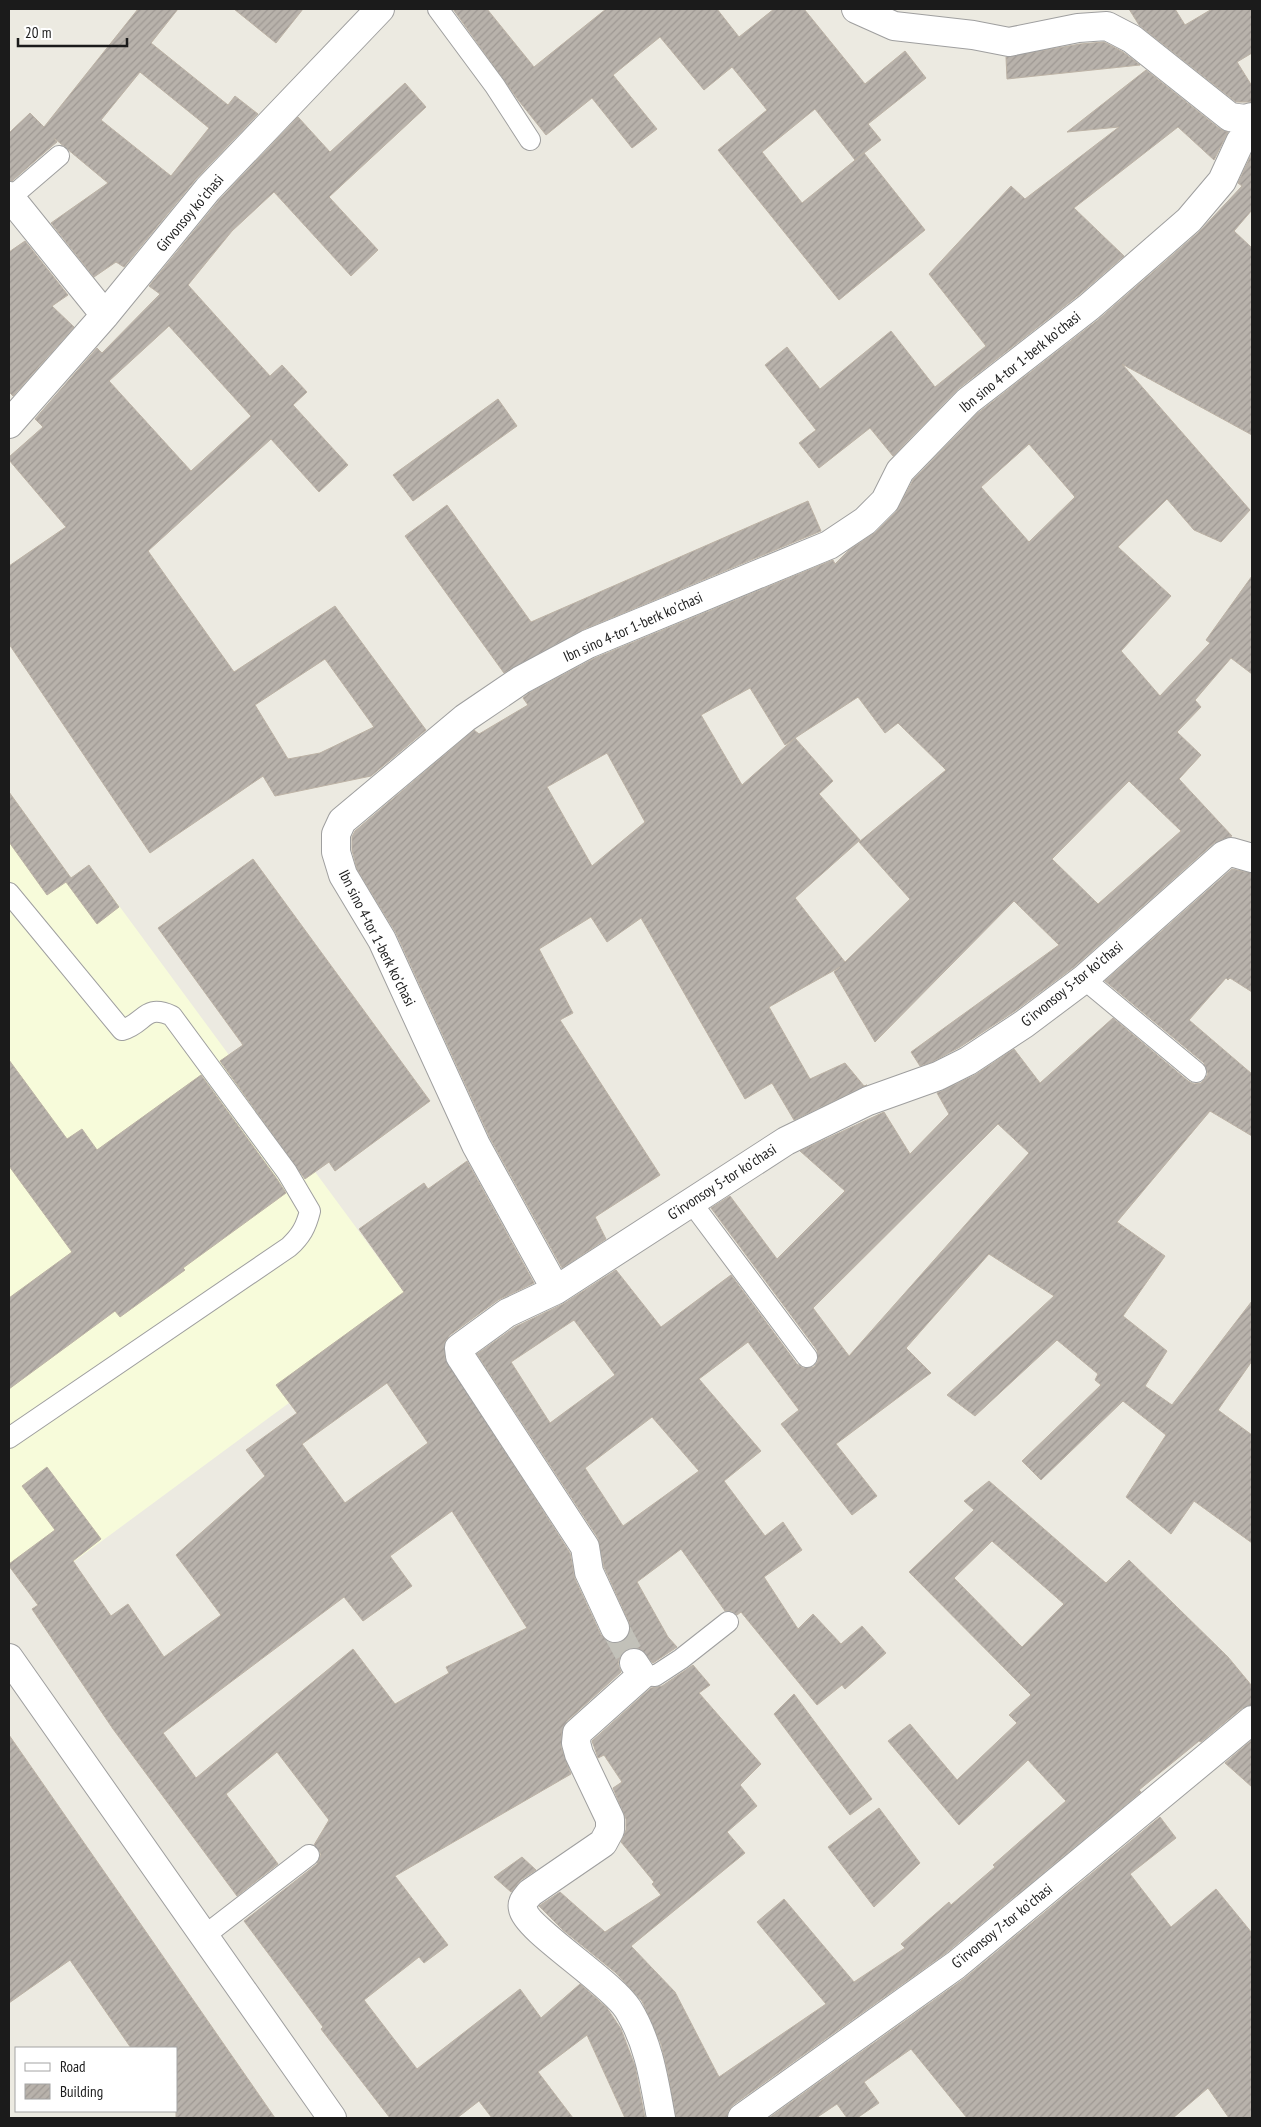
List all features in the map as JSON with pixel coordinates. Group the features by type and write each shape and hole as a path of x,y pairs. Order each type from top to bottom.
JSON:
{"street":[{"name":"Girvonsoy koʻchasi","path":"9,424 105,315 208,189 380,9"},
{"path":"856,9 894,26 973,35 1009,42 1078,28 1107,26 1132,39 1230,117 1245,119 1252,117"},
{"name":"Ibn sino 4-tor 1-berk koʼchasi","path":"556,1290 476,1145 382,940 343,875 336,852 336,834 342,821 465,718 522,680 588,644 829,545 866,521 886,501 900,471 968,401 1089,307 1189,220 1222,181 1240,142 1252,126"},
{"path":"10,197 105,315"},
{"name":"Gʼirvonsoy 5-tor koʼchasi","path":"615,1628 589,1572 585,1547 459,1352 462,1345 507,1313 556,1290 786,1141 868,1100 938,1076 968,1061 1024,1024 1084,979 1224,855 1230,852 1252,858"},
{"path":"9,1658 332,2118"},
{"path":"638,1669 577,1733 576,1743 579,1754 610,1819 610,1830 603,1843 530,1893 523,1901 523,1909 526,1916 540,1931 597,1976 627,2007 642,2035 650,2057 661,2118"},
{"name":"Gʼirvonsoy 7-tor koʼchasi","path":"742,2118 956,1965 1252,1720"}],"lane":[{"path":"438,9 495,86 530,140"},
{"path":"10,197 60,156"},
{"path":"9,893 122,1030 150,1012 159,1010 172,1016 287,1172 310,1212 307,1226 289,1247 9,1438"},
{"path":"1084,979 1196,1072"},
{"path":"691,1202 807,1357"},
{"path":"638,1669 655,1676 681,1659 728,1622"},
{"path":"204,1936 309,1855"}],"shaded area":[{"path":"9,792 71,878 89,865 425,1321 297,1413 289,1403 30,1594 9,1565"}],"building":[{"path":"138,9 178,9 151,43 228,105 235,96 258,114 196,179 124,267 116,262 94,277 51,223 108,183 54,138 57,142 12,181 9,181 9,133 30,113 44,127","holes":["140,72 209,128 171,176 101,120"]},
{"path":"234,9 303,9 276,43"},
{"path":"453,9 487,9 534,67 606,9 717,9 739,37 774,9 804,9 865,84 905,51 926,78 868,124 881,140 864,153 925,230 839,300 718,150 767,110 732,67 704,90 660,37 613,75 657,129 632,148 592,98 546,135 519,101","holes":["815,109 855,160 862,155 802,203 762,152"]},
{"path":"1129,9 1175,9 1185,25 1212,9 1252,9 1252,53 1237,62 1252,86 1252,102 1236,102 1139,25"},
{"path":"1104,42 1123,52 1140,65 1007,79 1006,57 1080,44"},
{"path":"1146,70 1220,129 1228,132 1214,160 1178,127 1074,208 1124,256 1079,295 958,389 893,456 870,428 819,468 799,443 816,430 765,365 787,347 820,389 891,331 935,387 986,346 929,274 1011,186 1025,199 1119,127 1067,132"},
{"path":"405,83 426,107 329,197 378,250 351,276 274,192 232,231 188,285 270,376 282,365 307,392 293,405 348,465 319,492 271,439 148,551 234,672 335,606 426,730 371,776 275,796 263,776 150,853 9,644 9,566 66,527 9,460 9,457 43,427 35,419 97,348 102,353 160,294 149,286 220,199 298,117 330,152","holes":["169,326 251,416 191,471 109,381","325,659 374,727 320,753 288,759 255,705"]},
{"path":"1252,153 1252,210 1234,231 1252,248 1252,435 1122,364 1250,510 1221,542 1194,530 1167,499 1118,547 1171,596 1121,651 1160,696 1210,643 1206,640 1252,576 1252,674 1231,658 1195,700 1201,707 1177,732 1201,755 1179,779 1232,836 1214,843 1074,967 1015,1011 960,1047 932,1062 920,1066 911,1052 1059,945 1014,901 875,1042 834,972 840,967 769,1007 810,1079 845,1063 864,1086 867,1085 794,1120 772,1083 745,1099 641,918 607,942 591,917 539,949 573,1013 560,1020 660,1175 595,1217 606,1239 562,1268 490,1138 396,933 357,869 352,850 352,837 355,831 474,730 479,734 528,705 523,698 529,693 595,658 833,560 835,564 849,550 876,532 896,512 913,480 978,413 1099,319 1199,232 1242,186 1238,183","holes":["1029,444 1075,497 1029,542 981,487","750,688 785,745 794,739 742,785 701,715","858,697 885,733 898,723 946,770 859,842 910,899 845,962 795,898 860,840 819,794 833,781 795,738","607,753 645,822 592,866 547,787","1129,781 1181,831 1098,904 1052,859"]},
{"path":"25,241 68,295 52,306 74,327 13,396 9,392 9,252"},
{"path":"498,399 517,426 413,501 393,475"},
{"path":"808,501 821,531 582,630 504,673 405,536 447,505 531,622"},
{"path":"9,792 71,878 89,865 119,907 97,924 66,882 47,895 9,842"},
{"path":"253,859 430,1101 335,1171 329,1162 305,1179 220,1061 243,1045 158,928"},
{"path":"1232,869 1252,873 1252,992 1230,978 1228,980 1226,978 1189,1020 1252,1074 1252,1136 1210,1111 1117,1222 1165,1256 1123,1316 1167,1351 1145,1386 1172,1405 1252,1301 1252,1361 1218,1410 1252,1435 1252,1543 1194,1501 1171,1534 1126,1497 1166,1435 1123,1401 1041,1480 1022,1461 1101,1385 1095,1380 1098,1374 1057,1340 975,1416 947,1395 1054,1296 989,1254 906,1348 931,1373 836,1444 877,1496 852,1515 781,1424 799,1410 748,1342 699,1379 761,1451 724,1481 765,1536 783,1522 802,1550 764,1577 798,1629 813,1614 841,1644 862,1626 886,1653 845,1689 842,1685 817,1705 741,1612 737,1615 732,1611 725,1611 681,1549 637,1582 668,1637 677,1647 653,1663 640,1649 625,1650 620,1656 618,1664 621,1672 567,1721 562,1731 561,1747 571,1774 395,1876 448,1945 424,1963 419,1957 364,2000 417,2069 520,1989 541,2018 580,1984 607,2008 621,2029 635,2066 645,2118 625,2118 587,2035 538,2072 573,2118 492,2118 479,2101 457,2118 390,2118 321,2029 323,2027 244,1921 317,1864 321,1854 314,1845 329,1820 277,1752 226,1794 278,1864 237,1896 113,1729 32,1609 38,1605 9,1566 9,1564 55,1530 22,1486 47,1467 101,1539 73,1561 111,1616 128,1604 164,1657 221,1615 176,1555 265,1476 246,1450 297,1413 276,1385 404,1292 359,1229 424,1183 428,1189 467,1161 534,1283 498,1300 450,1335 445,1342 445,1358 570,1553 575,1579 601,1635 613,1643 622,1642 628,1637 630,1630 629,1622 604,1567 598,1538 477,1354 515,1327 563,1304 616,1270 661,1327 731,1275 797,1364 803,1368 814,1367 818,1361 817,1350 711,1208 730,1196 777,1259 845,1191 800,1151 884,1112 910,1154 949,1114 937,1093 975,1075 1014,1049 1040,1083 1113,1018 1188,1081 1194,1084 1201,1083 1208,1074 1204,1063 1105,981","holes":["998,1124 1029,1153 849,1356 813,1308","574,1320 615,1375 550,1423 511,1362","387,1383 428,1443 345,1503 302,1444","652,1417 699,1471 623,1526 585,1468","452,1511 527,1628 446,1667 449,1673 395,1704 353,1649 196,1778 163,1733 344,1597 363,1621 412,1586 390,1556"]},
{"path":"9,1060 67,1139 82,1129 97,1150 201,1075 286,1193 183,1268 185,1270 120,1317 115,1311 9,1389 9,1298 72,1252 9,1166"},
{"path":"989,1481 1106,1583 1129,1560 1228,1657 1252,1686 1252,1705 1242,1708 1201,1742 1199,1741 1139,1790 1141,1792 946,1953 733,2105 728,2111 727,2118 676,2118 661,2044 642,2001 616,1973 563,1930 539,1906 560,1892 605,1932 661,1895 652,1884 654,1882 621,1842 626,1830 626,1819 613,1788 622,1782 604,1755 598,1758 592,1741 651,1688 662,1686 693,1665 710,1685 699,1693 761,1764 740,1785 757,1806 727,1832 745,1853 631,1946 675,1992 719,2077 826,2004 757,1922 784,1899 854,1982 905,1948 901,1944 949,1902 951,1905 995,1867 993,1865 1066,1801 1028,1760 959,1825 888,1741 910,1724 957,1780 1017,1723 1009,1715 1031,1695 909,1572 974,1510 964,1501","holes":["992,1541 1064,1604 1022,1647 954,1578"]},
{"path":"794,1694 872,1799 850,1815 774,1714"},
{"path":"9,1735 275,2118 176,2118 176,2112 178,2112 178,2047 130,2047 70,1960 9,2003"},
{"path":"1252,1740 1252,1787 1225,1763"},
{"path":"879,1808 920,1863 874,1907 828,1847"},
{"path":"1160,1817 1176,1838 1130,1874 1171,1927 1216,1889 1252,1933 1252,2118 1229,2118 1208,2088 1173,2118 967,2118 911,2049 864,2082 879,2103 857,2118 847,2118 837,2104 816,2118 769,2118 965,1978"},
{"path":"522,1857 536,1870 521,1880 511,1892 494,1877"}],"tunnel":[{"path":"615,1628 634,1663"}]}
